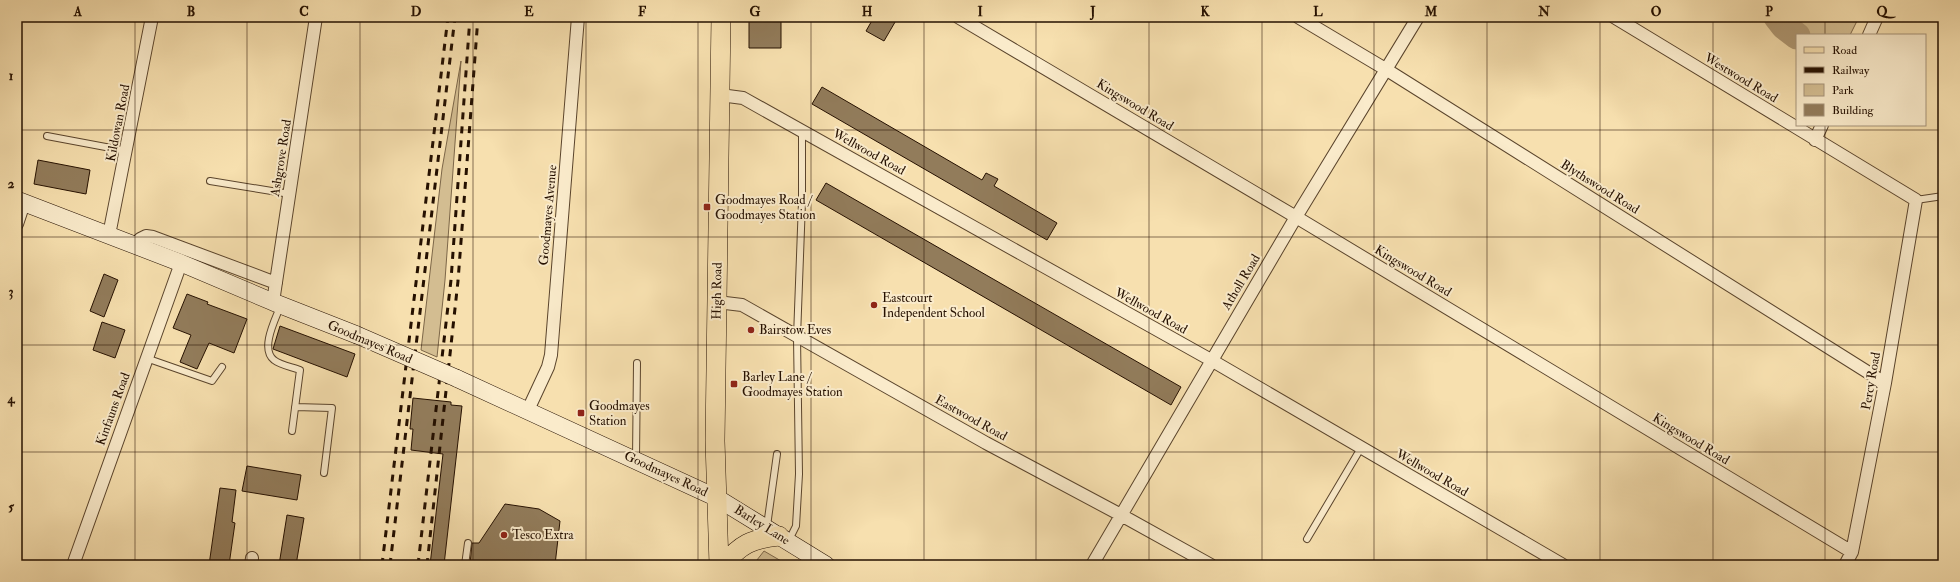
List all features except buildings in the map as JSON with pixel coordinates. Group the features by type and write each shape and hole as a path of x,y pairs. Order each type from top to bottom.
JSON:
{"main road":[{"name":"High Road","path":"719,565 715,441 721,17"},
{"name":"Goodmayes Road","path":"21,201 181,263 277,304 357,335 528,410 717,498"},
{"name":"Barley Lane","path":"717,498 826,565"},
{"path":"723,565 735,551 746,543 758,538 778,535"}],"street":[{"name":"Kildowan Road","path":"109,235 127,151 152,17"},
{"name":"Ashgrove Road","path":"277,304 276,283 316,17"},
{"name":"Goodmayes Avenue","path":"528,410 548,367 551,356 578,17"},
{"name":"Kingswood Road","path":"958,17 1296,217 1852,552"},
{"name":"Blythswood Road","path":"1298,17 1386,70 1885,382"},
{"name":"Atholl Road","path":"1092,565 1296,217 1418,17"},
{"name":"Westwood Road","path":"1614,17 1916,200"},
{"path":"1868,34 1877,17"},
{"name":"Wellwood Road","path":"720,95 743,98 1211,360 1563,565"},
{"path":"1815,140 1822,126"},
{"name":"Percy Road","path":"1845,565 1852,552 1885,382 1916,200"},
{"path":"17,224 21,201"},
{"path":"137,246 140,239 146,236 153,237 276,283"},
{"name":"Kinfauns Road","path":"73,565 181,263"},
{"name":"Eastwood Road","path":"717,302 742,305 986,443 1211,565"}],"lane":[{"path":"778,454 778,535 796,526 798,508 797,337 802,202 802,131"},
{"path":"47,136 127,151"},
{"path":"210,181 290,194"},
{"path":"1916,200 1943,196"},
{"path":"277,304 267,345 269,352 273,360 300,370 292,431"},
{"path":"146,358 212,381 222,367"},
{"path":"636,460 637,363"},
{"path":"295,407 332,408 324,473"},
{"path":"1307,539 1361,448"},
{"path":"465,565 468,543"}],"green space":[{"path":"1774,17 1859,17 1850,34 1804,34"},
{"path":"461,61 445,280 437,357 421,350 442,169"},
{"path":"764,551 788,565 753,565"}],"waterway":[{"path":"1777,17 1784,26 1796,35"}],"railway":[{"path":"382,565 448,17"},
{"path":"390,565 455,17"},
{"path":"418,565 451,280 470,17"},
{"path":"427,565 458,281 478,17"}],"place":[{"name":"Goodmayes Road / Goodmayes Station","path":"707,207"},
{"name":"Eastcourt Independent School","path":"874,305"},
{"name":"Bairstow Eves","path":"751,330"},
{"name":"Barley Lane / Goodmayes Station","path":"734,384"},
{"name":"Goodmayes Station","path":"581,413"},
{"name":"Tesco Extra","path":"504,535"}]}
